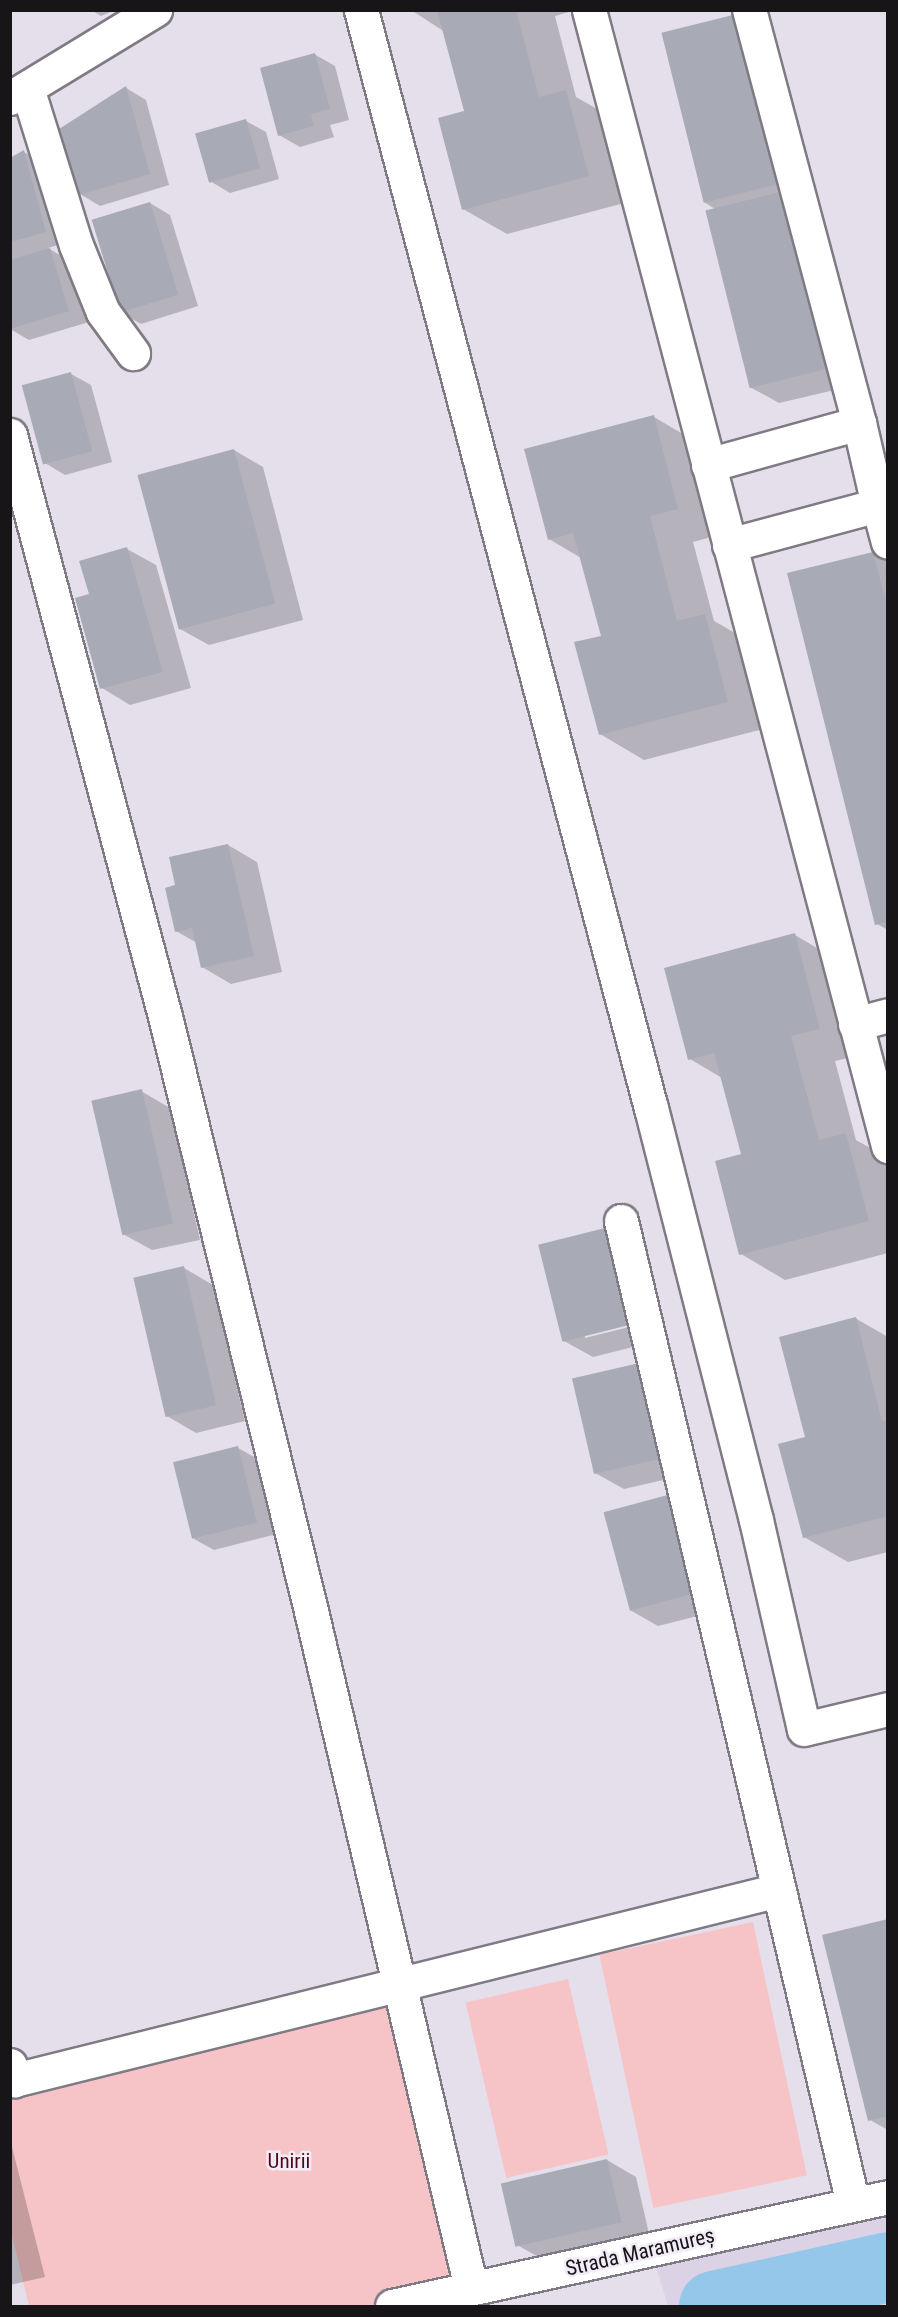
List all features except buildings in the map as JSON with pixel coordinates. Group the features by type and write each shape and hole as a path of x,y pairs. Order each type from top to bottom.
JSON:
{"street":[{"path":"133,353 103,312 19,93 154,10"},
{"path":"361,10 651,1108 756,1520 804,1729 888,1709"},
{"path":"589,10 888,1146"},
{"path":"749,10 859,423 888,542"},
{"path":"708,465 859,423"},
{"path":"10,435 166,1020 400,1982 471,2288"},
{"path":"729,545 878,505"},
{"path":"855,1024 888,1015"},
{"path":"621,1221 853,2205"},
{"path":"10,2065 14,2080 400,1982 779,1890"},
{"name":"Strada Maramureș","path":"392,2307 471,2288 519,2290 888,2197"}],"shaded area":[{"path":"887,2197 887,2306 668,2306 651,2250"}],"green space":[{"path":"753,1922 807,2175 653,2208 599,1955"},
{"path":"568,1979 608,2154 506,2178 466,2003"},
{"name":"Unirii","path":"400,1982 471,2288 392,2306 29,2306 11,2231 10,2081"}],"waterway":[{"path":"714,2306 888,2267"}]}
